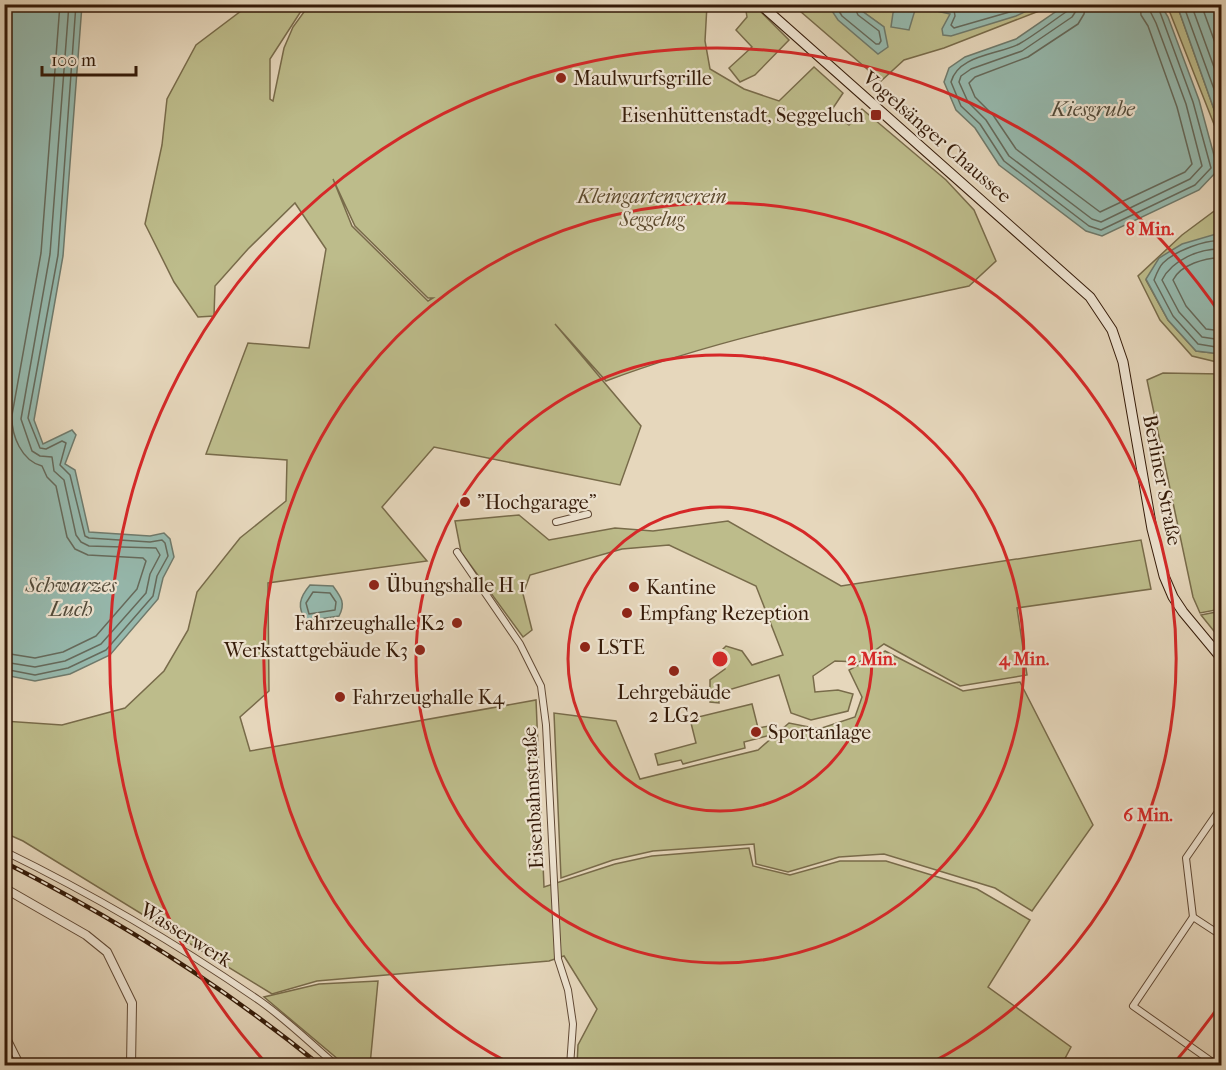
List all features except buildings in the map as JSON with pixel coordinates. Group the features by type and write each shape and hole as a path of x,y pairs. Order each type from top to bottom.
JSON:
{"main road":[{"name":"Vogelsänger Chaussee","path":"760,4 1090,297"},
{"name":"Berliner Straße","path":"1090,297 1112,330 1123,362 1152,529 1164,576 1173,597 1183,612 1221,659"}],"street":[{"path":"556,522 588,514"},
{"name":"Eisenbahnstraße","path":"457,552 522,646 542,692 558,959 568,990 573,1024 570,1065"},
{"path":"1218,1065 1133,1006 1193,917 1186,858 1221,806"},
{"name":"Wasserwerk","path":"4,851 53,875 151,931 261,1002 337,1065"},
{"path":"4,888 86,935 107,952 132,1003 131,1065"},
{"path":"1193,917 1221,936"},
{"path":"4,1032 21,1065"}],"green space":[{"name":"Kleingartenverein Seggelug","path":"249,5 305,5 270,59 270,99 273,101 284,48 293,27 309,5 707,5 705,41 710,69 744,89 779,101 814,67 843,93 831,111 849,125 862,109 946,180 974,210 996,261 969,286 831,316 740,339 650,365 606,381 555,324 641,426 620,485 434,447 382,507 427,561 268,583 269,691 240,717 250,751 536,700 544,887 615,864 652,856 749,848 753,866 790,875 840,861 886,861 977,889 1030,920 988,987 1071,1047 1061,1066 577,1065 578,1045 597,1009 564,956 549,961 317,981 272,994 23,841 5,833 4,721 62,725 125,708 164,671 188,630 197,592 240,538 286,501 287,460 206,454 248,343 309,348 326,249 295,203 248,249 215,286 214,316 198,317 174,282 145,224 162,145 167,99 196,45","holes":["333,179 355,226 428,298 433,298 428,301 352,226"]},
{"path":"793,5 835,5 832,11 884,27 862,11 858,5 1049,5 944,48 904,60 881,81"},
{"path":"1167,5 1177,5 1216,115 1221,117 1221,142"},
{"path":"756,7 789,40 755,75 740,82 729,68 752,47 736,30 747,17 746,11"},
{"path":"1221,206 1221,237 1216,234 1146,280 1168,320 1196,351 1221,354 1221,363 1192,356 1160,320 1138,276 1182,235"},
{"path":"1163,373 1221,374 1221,609 1200,613 1193,597 1147,380"},
{"path":"519,515 549,540 615,528 653,531 728,521 841,586 1141,540 1151,589 1017,608 1027,675 960,686 884,644 859,662 835,661 813,676 815,692 838,690 853,694 848,711 811,720 791,713 779,675 718,693 719,703 710,702 710,680 725,669 719,653 726,646 742,651 752,665 783,655 756,586 669,545 622,549 530,575 523,594 532,630 523,637 461,552 455,521"},
{"path":"1222,611 1221,640 1201,615"},
{"path":"885,651 963,691 1020,682 1093,825 1032,911 995,888 884,854 839,857 788,872 756,864 754,844 653,851 613,860 561,878 554,713 616,721 640,779 758,750 789,723 819,729 855,717 862,697 849,670"},
{"name":"Sportanlage","path":"752,704 758,728 769,726 771,735 744,742 745,748 683,764 681,760 658,765 655,754 696,743 690,719"},
{"path":"378,981 370,1065 345,1065 264,997 319,984"}],"water":[{"name":"Schwarzes Luch","path":"5,4 82,5 63,256 34,420 43,444 72,430 76,435 65,464 75,470 89,532 150,536 164,533 170,539 174,557 163,578 158,599 110,655 70,674 35,681 4,675"},
{"name":"Kiesgrube","path":"1067,4 1161,5 1168,17 1199,100 1218,170 1199,190 1102,236 1086,231 999,165 975,128 956,110 944,82 949,68 965,57 1016,39"},
{"path":"835,5 858,5 862,11 884,27 888,47 878,54 838,20 832,11"},
{"path":"899,5 1039,5 1016,16 951,36 943,35 942,29 950,14 923,8 915,10 909,30 891,27 893,13"},
{"path":"1177,5 1221,5 1221,117 1216,115"},
{"path":"1216,234 1222,237 1221,354 1196,351 1168,320 1146,279 1159,258 1182,244"},
{"path":"310,585 333,586 342,600 339,616 306,621 300,603"}],"railway":[{"path":"4,862 168,955 246,1008 321,1066"}],"place":[{"name":"Maulwurfsgrille","path":"561,78"},
{"name":"Eisenhüttenstadt, Seggeluch","path":"876,115"},
{"name":"\"Hochgarage\"","path":"465,502"},
{"name":"Übungshalle H 1","path":"374,585"},
{"name":"Kantine","path":"634,587"},
{"name":"Empfang Rezeption","path":"627,613"},
{"name":"Fahrzeughalle K2","path":"457,623"},
{"name":"LSTE","path":"585,647"},
{"name":"Werkstattgebäude K3","path":"420,650"},
{"name":"Lehrgebäude 2 LG2","path":"674,671"},
{"name":"Fahrzeughalle K4","path":"340,697"},
{"name":"Sportanlage","path":"756,732"}]}
